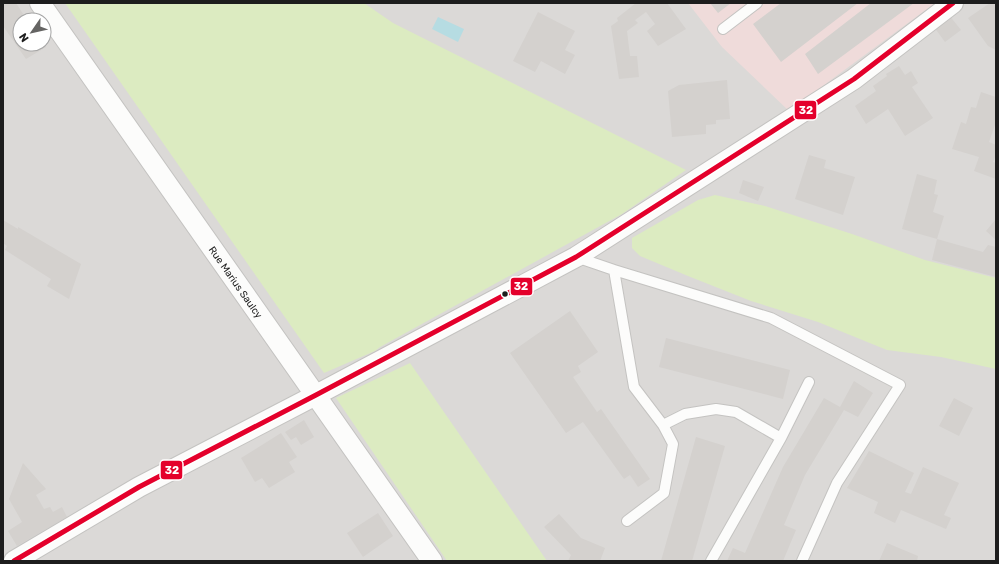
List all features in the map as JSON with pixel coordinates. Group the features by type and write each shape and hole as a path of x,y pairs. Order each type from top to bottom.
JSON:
{"street":[{"name":"Rue Marius Saulcy","path":"40,3 432,561"},
{"path":"14,561 139,487 576,257 854,79 953,3"}],"lane":[{"path":"723,29 757,3"},
{"path":"576,257 771,318 900,385 837,483 802,561"},
{"path":"614,270 634,386 663,425 673,444 664,493 627,521"},
{"path":"711,561 781,438 809,382"},
{"path":"663,425 685,414 716,409 736,412 781,438"}],"shaded area":[{"path":"3,3 996,3 996,561 3,561"},
{"path":"688,3 935,3 789,111 722,47"}],"green space":[{"path":"65,3 364,3 393,23 686,170 622,214 375,351 324,373"},
{"path":"715,195 765,206 852,234 925,260 996,278 996,369 941,357 887,350 818,322 751,301 688,276 640,256 632,248 632,238 698,200"},
{"path":"410,363 547,561 447,561 336,398"}],"water":[{"path":"438,17 464,29 458,42 432,29"}],"building":[{"path":"3,3 16,3 22,12 12,12 12,39 3,26"},
{"path":"636,3 667,3 686,29 658,46 647,31 655,24 646,12 635,20 638,23 627,31 630,56 637,56 639,77 619,79 611,26 618,21 617,18"},
{"path":"710,3 731,3 718,13"},
{"path":"781,3 858,3 781,62 753,24"},
{"path":"871,3 914,3 818,74 805,54"},
{"path":"990,3 996,3 996,50 988,46 968,18"},
{"path":"538,12 575,31 565,50 575,55 565,74 541,61 535,72 513,61"},
{"path":"949,15 961,30 945,42 934,27"},
{"path":"21,52 38,52 26,59"},
{"path":"899,66 905,75 911,71 918,83 912,87 933,118 905,136 888,109 866,124 855,106 876,91 873,86 887,76 886,74"},
{"path":"727,80 730,119 716,120 716,124 706,125 706,134 672,137 668,91 679,85"},
{"path":"981,92 996,97 996,122 989,142 996,145 996,155 993,162 996,163 996,179 974,171 979,157 952,149 961,122 966,124 971,107 976,108"},
{"path":"809,155 826,160 824,168 855,177 843,215 795,199"},
{"path":"917,174 937,180 934,194 938,195 933,212 944,216 937,239 902,229"},
{"path":"743,180 764,187 758,201 739,193"},
{"path":"996,219 996,240 986,231"},
{"path":"3,220 18,229 18,227 81,264 69,299 47,286 51,279 5,250 7,246 3,243"},
{"path":"937,239 983,252 988,245 996,247 996,277 932,260"},
{"path":"570,311 598,352 578,366 581,372 573,377 597,412 601,409 650,479 638,487 630,475 624,479 583,422 566,433 510,353"},
{"path":"666,338 790,370 783,399 659,367"},
{"path":"854,381 873,393 858,417 844,410 805,475 784,525 796,530 783,561 727,561 733,548 745,553 783,467 824,398 840,407"},
{"path":"954,398 973,408 959,436 939,426"},
{"path":"304,420 314,437 301,445 296,437 291,440 285,432"},
{"path":"281,433 297,457 289,462 295,472 269,488 262,478 255,482 241,458"},
{"path":"696,437 725,446 692,561 661,561"},
{"path":"869,451 914,473 905,492 911,494 923,467 959,483 944,515 951,518 946,529 901,510 895,523 874,513 878,502 847,488"},
{"path":"23,463 46,489 36,495 44,509 50,507 53,512 62,507 67,517 17,546 8,531 22,522 9,499"},
{"path":"378,513 393,536 363,557 347,533"},
{"path":"559,514 581,538 605,548 600,561 568,561 571,555 544,527"},
{"path":"887,543 918,556 917,561 879,561"}],"transit line":[{"name":"32","path":"14,561 139,487 576,257 854,79 953,3"}]}
